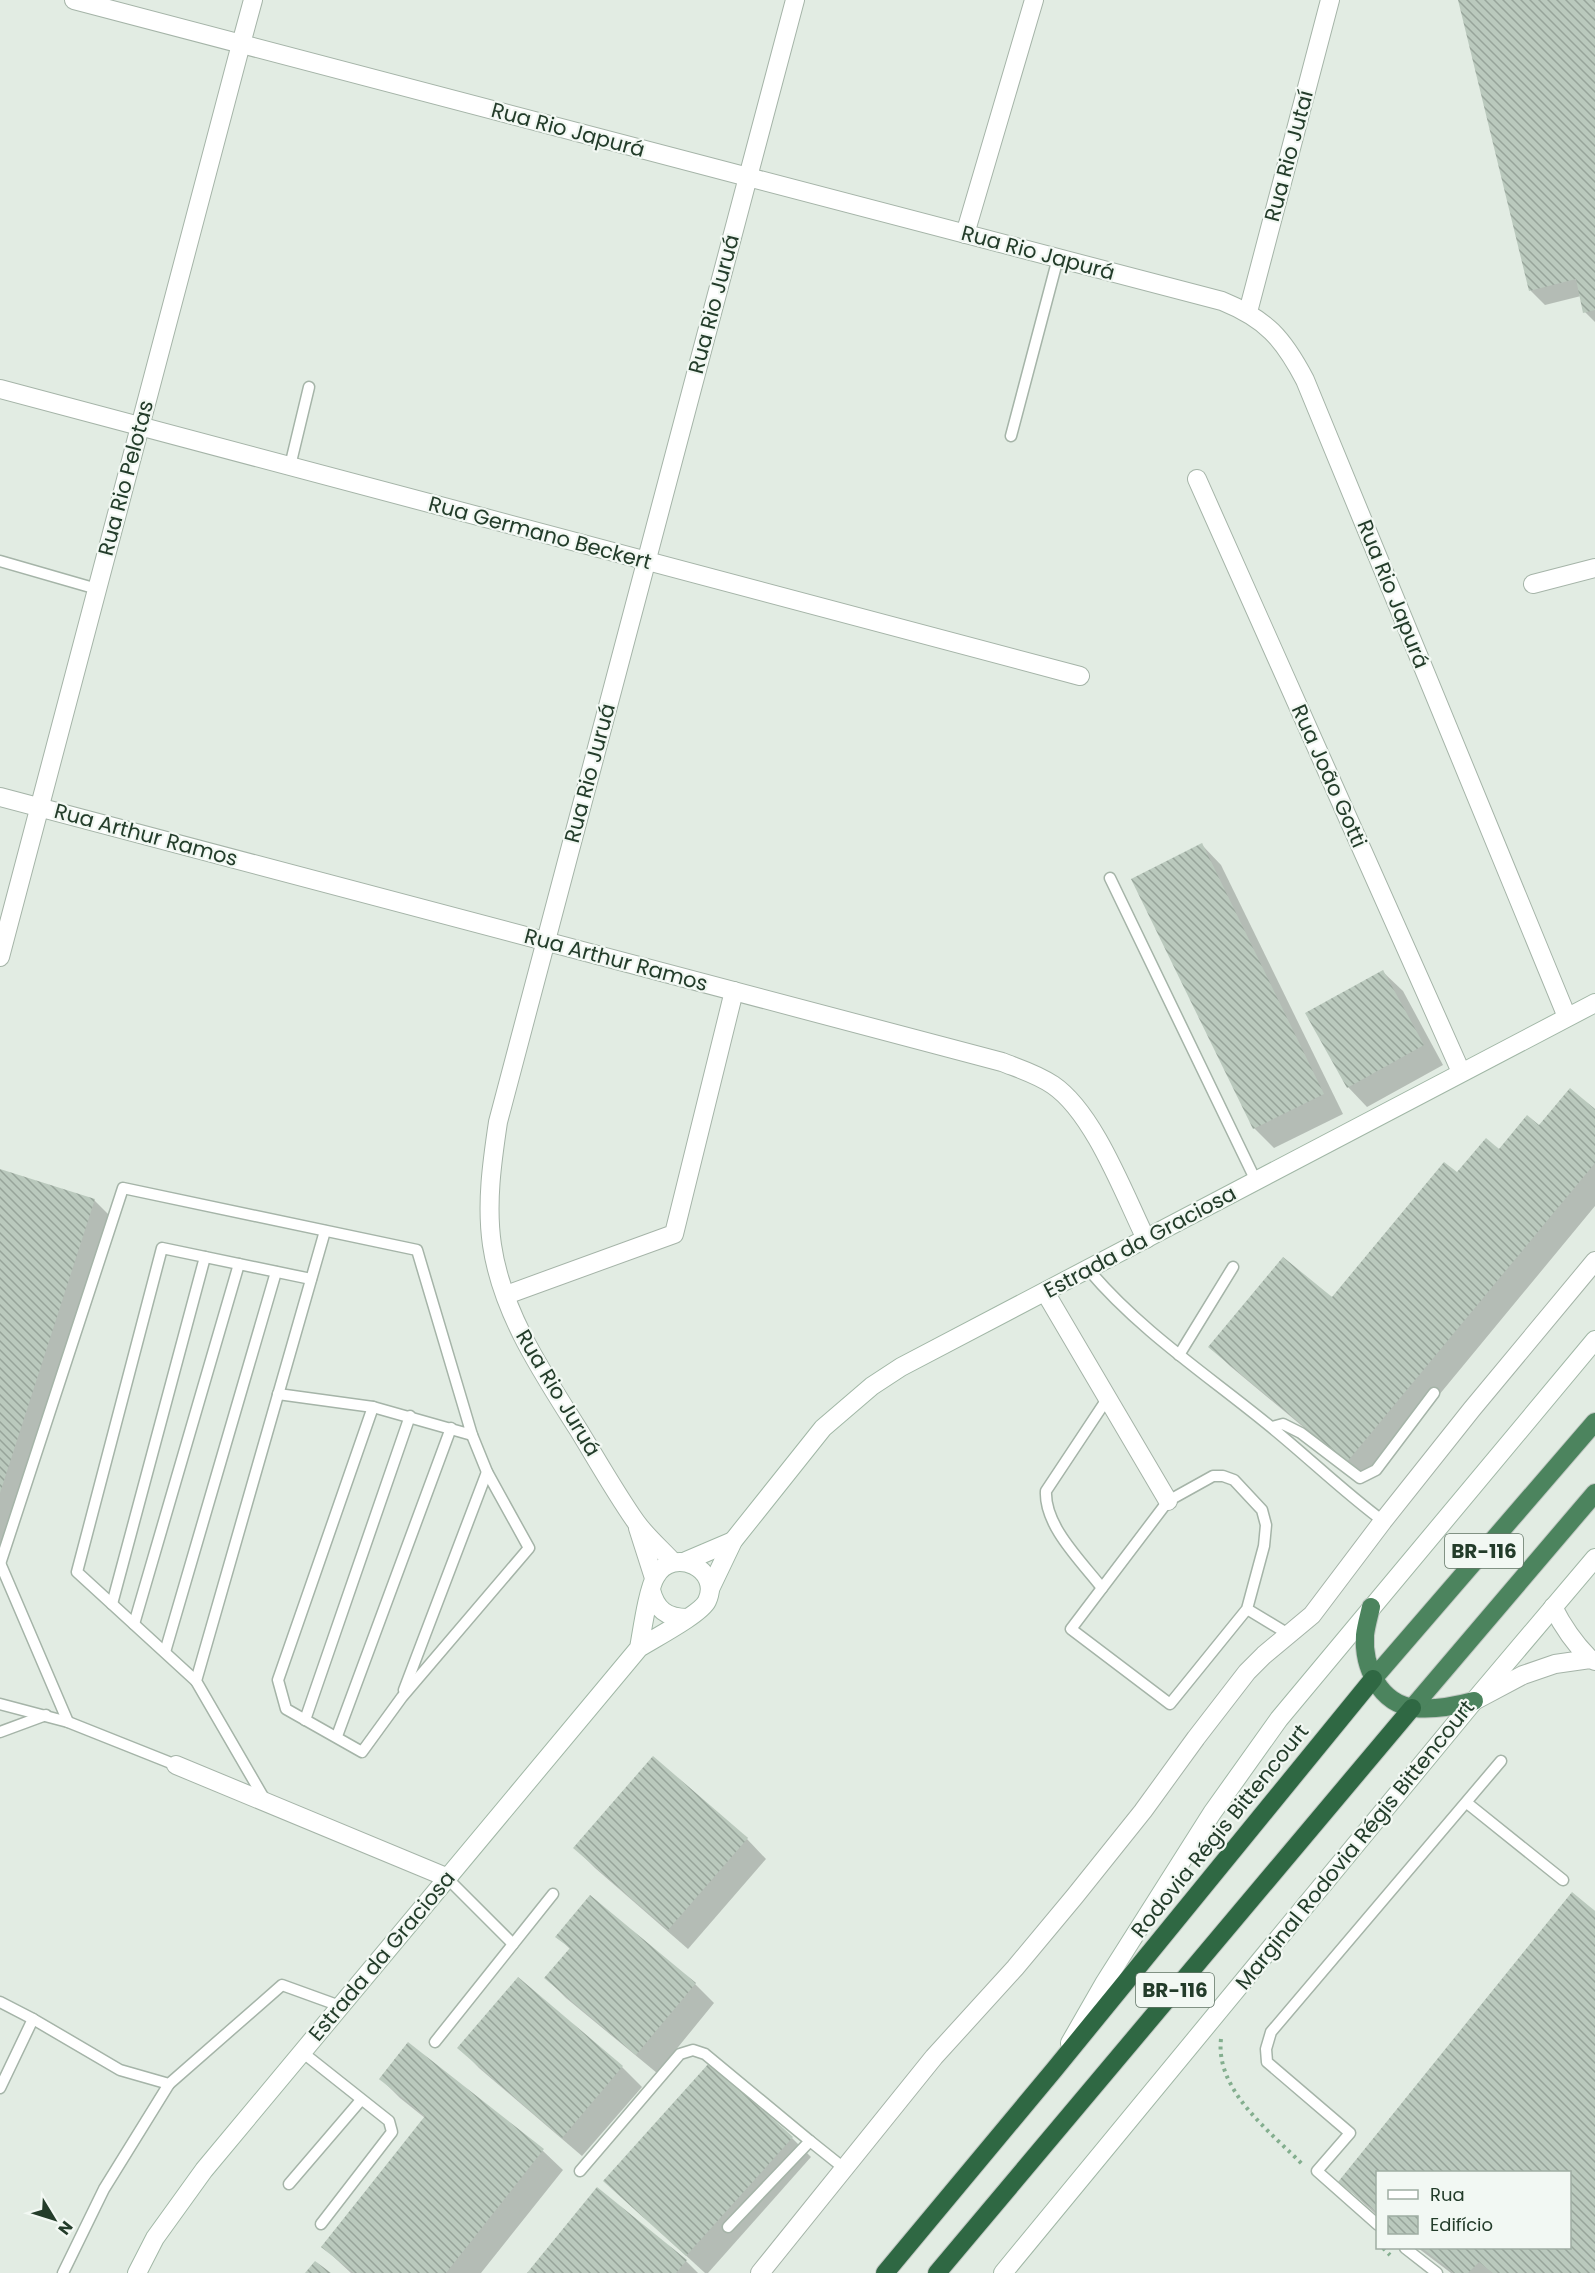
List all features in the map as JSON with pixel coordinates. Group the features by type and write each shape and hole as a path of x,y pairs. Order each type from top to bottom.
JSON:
{"highway":[{"name":"Rodovia Régis Bittencourt","path":"885,2273 1373,1679 1595,1422"},
{"name":"BR-116","path":"937,2273 1595,1493"},
{"path":"1371,1607 1365,1634 1366,1652 1373,1679 1383,1692 1412,1708 1443,1707 1474,1701"}],"street":[{"name":"Rua Rio Japurá","path":"74,0 1222,301 1248,312 1275,334 1292,355 1305,380 1567,1017"},
{"name":"Rua Rio Pelotas","path":"0,957 253,0"},
{"name":"Rua Rio Juruá","path":"679,1562 637,1524 534,1359 515,1320 492,1244 491,1164 498,1122 795,0"},
{"path":"965,234 1034,0"},
{"name":"Rua Rio Jutaí","path":"1248,312 1330,0"},
{"name":"Rua Germano Beckert","path":"0,389 1080,676"},
{"name":"Rua João Gotti","path":"1197,479 1461,1072"},
{"path":"1533,584 1595,568"},
{"name":"Rua Arthur Ramos","path":"0,797 1002,1062 1028,1072 1054,1086 1076,1106 1091,1126 1146,1239"},
{"path":"506,1294 674,1234 734,991"},
{"name":"Estrada da Graciosa","path":"710,1589 733,1541 795,1462 823,1428 872,1386 901,1367 1595,1003"},
{"path":"760,2273 934,2057 1015,1968 1075,1896 1143,1811 1247,1672 1312,1615 1383,1521 1595,1261"},
{"path":"1045,1292 1168,1501"},
{"path":"1054,2070 1105,1982 1212,1813 1279,1719 1595,1340"},
{"name":"Rua Rio Juruá","path":"637,1524 653,1584"},
{"name":"Estrada da Graciosa","path":"679,1562 733,1541"},
{"name":"Marginal Rodovia Régis Bittencourt","path":"1003,2273 1474,1701 1595,1558"},
{"path":"679,1562 698,1566 706,1576 710,1589 707,1602 699,1612 687,1618 674,1618 663,1613 654,1603 653,1584 662,1568 679,1562"},
{"name":"Estrada da Graciosa","path":"639,1648 653,1584"},
{"path":"1553,1607 1574,1644 1592,1660"},
{"name":"Estrada da Graciosa","path":"137,2273 154,2238 179,2203 446,1877 639,1648 687,1618"},
{"path":"1474,1701 1523,1675 1555,1664 1592,1660"},
{"path":"176,1765 446,1877"}],"lane":[{"path":"1011,436 1058,258"},
{"path":"290,466 309,387"},
{"path":"0,561 97,589"},
{"path":"1110,878 1256,1181"},
{"path":"68,1722 0,1563 123,1188 417,1250 472,1435 487,1472 529,1548 402,1697 362,1752 286,1708 278,1680 373,1407"},
{"path":"196,1681 325,1231"},
{"path":"266,1803 196,1681 77,1572 162,1248 311,1279"},
{"path":"112,1604 206,1257"},
{"path":"134,1624 239,1264"},
{"path":"1179,1355 1233,1267"},
{"path":"1088,1269 1112,1297 1179,1355 1272,1427 1383,1521"},
{"path":"165,1652 276,1272"},
{"path":"1272,1427 1283,1424 1301,1432 1360,1478 1376,1470 1434,1393"},
{"path":"278,1394 373,1407 472,1435"},
{"path":"1102,1588 1051,1522 1045,1503 1046,1491 1107,1399"},
{"path":"305,1720 410,1416"},
{"path":"337,1736 451,1428"},
{"path":"402,1697 487,1472"},
{"path":"1214,1476 1223,1476 1234,1480 1262,1510 1266,1526 1264,1546 1247,1609 1170,1704 1071,1629 1168,1501 1214,1476"},
{"path":"1247,1609 1290,1635"},
{"path":"0,1704 68,1722 176,1765"},
{"path":"0,1732 46,1715"},
{"path":"1376,2223 1317,2171 1350,2133 1267,2062 1266,2049 1271,2032 1502,1761"},
{"path":"1467,1803 1563,1880"},
{"path":"446,1877 513,1944"},
{"path":"435,2042 553,1894"},
{"path":"63,2273 104,2189 169,2084 282,1985 340,2006"},
{"path":"0,2002 120,2070 169,2084"},
{"path":"0,2088 33,2019"},
{"path":"579,2171 680,2054 693,2050 705,2054 844,2169"},
{"path":"302,2052 389,2121 392,2132 321,2223"},
{"path":"289,2184 361,2100"},
{"path":"728,2227 810,2141"},
{"path":"1407,2249 1437,2273"}],"path":[{"path":"1215,2016 1227,2027 1222,2036 1220,2051 1223,2070 1230,2086 1242,2102 1306,2168"}],"building":[{"path":"1458,0 1595,0 1595,310 1583,313 1576,279 1529,291"},
{"path":"1202,843 1324,1094 1253,1129 1131,879"},
{"path":"1383,970 1424,1045 1347,1088 1305,1013"},
{"path":"1570,1088 1595,1109 1595,1163 1347,1462 1208,1347 1283,1257 1332,1297 1444,1162 1457,1172 1486,1138 1499,1149 1527,1115 1539,1125"},
{"path":"0,1169 95,1199 0,1493"},
{"path":"653,1756 748,1838 668,1930 573,1848"},
{"path":"1572,1892 1595,1911 1595,2273 1493,2273 1479,2262 1468,2273 1454,2273 1423,2249 1571,2249 1571,2171 1376,2171 1376,2211 1338,2182"},
{"path":"590,1895 696,1983 636,2055 544,1978 570,1948 555,1937"},
{"path":"518,1977 623,2066 562,2138 457,2048"},
{"path":"408,2042 544,2149 446,2273 354,2273 321,2247 425,2116 379,2079"},
{"path":"710,2062 793,2137 686,2256 603,2181"},
{"path":"597,2187 687,2260 676,2273 527,2273"},
{"path":"315,2261 331,2273 305,2273"}]}
